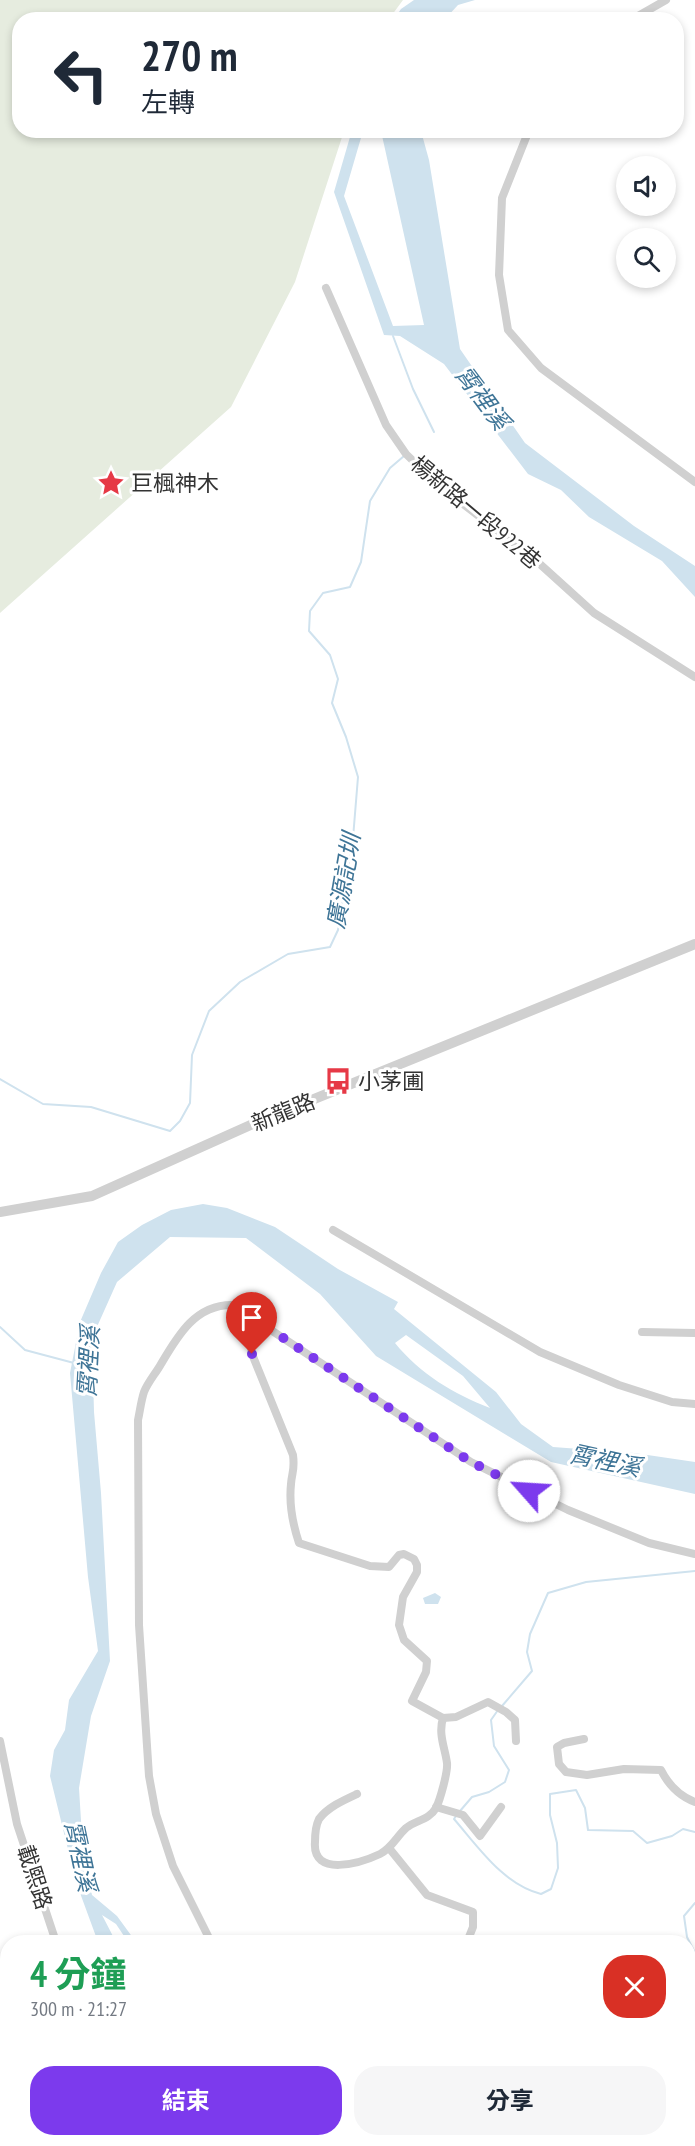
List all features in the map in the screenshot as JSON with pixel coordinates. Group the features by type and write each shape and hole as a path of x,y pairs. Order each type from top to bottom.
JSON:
{"street":[{"path":"645,12 666,0"},
{"path":"526,138 502,198 499,275 508,330 541,368 695,482"},
{"name":"楊新路一段922巷","path":"326,288 386,425 406,454 437,484 531,556 594,613 695,677"},
{"name":"新龍路","path":"0,1212 92,1196 255,1123 695,944"},
{"path":"333,1230 540,1352 620,1385 672,1402 695,1404"},
{"path":"208,1935 173,1866 156,1814 150,1776 140,1625 138,1420 144,1391 172,1345 188,1324 202,1313 220,1305 234,1305 471,1462 578,1514 649,1543 695,1554"},
{"path":"244,1312 252,1354 293,1455 295,1469 291,1484 292,1513 299,1543 370,1566 389,1567 399,1555 404,1554 414,1560 417,1572 403,1597 399,1625 404,1640 427,1661 426,1672 412,1701 443,1719 456,1717 488,1702 515,1720 516,1741"},
{"path":"642,1332 695,1333"},
{"path":"357,1794 338,1803 320,1819 314,1848 319,1859 330,1865 343,1866 381,1854 407,1828 427,1818 436,1807 447,1768 440,1728 443,1719"},
{"path":"584,1739 564,1743 557,1747 559,1764 566,1772 587,1775 624,1769 661,1770 676,1791 695,1802"},
{"name":"載熙路","path":"0,1741 17,1824 54,1935"},
{"path":"436,1807 463,1815 480,1836 501,1807"},
{"path":"389,1848 427,1895 473,1912 469,1935"}],"shaded area":[{"path":"0,0 403,0 394,12 12,12 12,138 342,138 295,282 231,407 0,613"}],"water":[{"path":"414,0 475,0 458,5 452,12 399,12"},
{"name":"霄裡溪","path":"350,138 361,138 344,196 393,326 424,325 383,138 423,138 429,160 460,349 525,443 634,526 695,566 695,597 662,561 589,517 561,490 528,474 444,364 400,336 384,335 334,192"},
{"name":"霄裡溪","path":"203,1204 227,1208 275,1227 338,1269 398,1302 394,1309 496,1392 521,1424 553,1447 634,1453 695,1462 695,1494 551,1462 376,1356 320,1294 246,1238 170,1237 117,1282 92,1338 94,1412 110,1661 91,1716 79,1788 83,1853 92,1895 117,1916 131,1935 123,1935 116,1924 102,1915 112,1935 95,1935 76,1882 50,1776 54,1750 65,1730 69,1700 98,1651 88,1577 70,1373 80,1322 101,1273 118,1242 142,1225 171,1210","holes":["406,1335 463,1376 490,1408 438,1382 415,1364 395,1343"]},
{"path":"435,1593 441,1597 438,1604 425,1604 423,1598"}],"waterway":[{"name":"廣源記圳","path":"393,336 413,389 434,432"},
{"name":"廣源記圳","path":"0,1079 43,1104 91,1107 170,1131 180,1121 190,1103 192,1055 209,1011 240,982 288,954 330,947 338,930 353,838 358,777 346,737 332,703 338,679 330,655 309,631 310,611 323,593 350,587 361,562 370,501 390,468 404,456"},
{"path":"0,1327 25,1350 74,1363"},
{"path":"502,1706 532,1671 527,1652 530,1634 548,1593 586,1582 695,1571"},
{"path":"460,1811 472,1797 489,1792 505,1782 509,1770 494,1746 491,1720 498,1710"},
{"path":"456,1816 454,1819 503,1874 527,1889 541,1894 551,1889 558,1868 557,1843 550,1815 550,1794 576,1790 585,1808 588,1830 633,1831 647,1843 672,1836 683,1829 695,1832"},
{"path":"687,1935 684,1916 695,1903"}],"place":[{"name":"巨楓神木","path":"111,483"},
{"name":"小茅圃","path":"338,1081"}],"route":[{"path":"252,1354 244,1312 471,1462 529,1491"}]}
